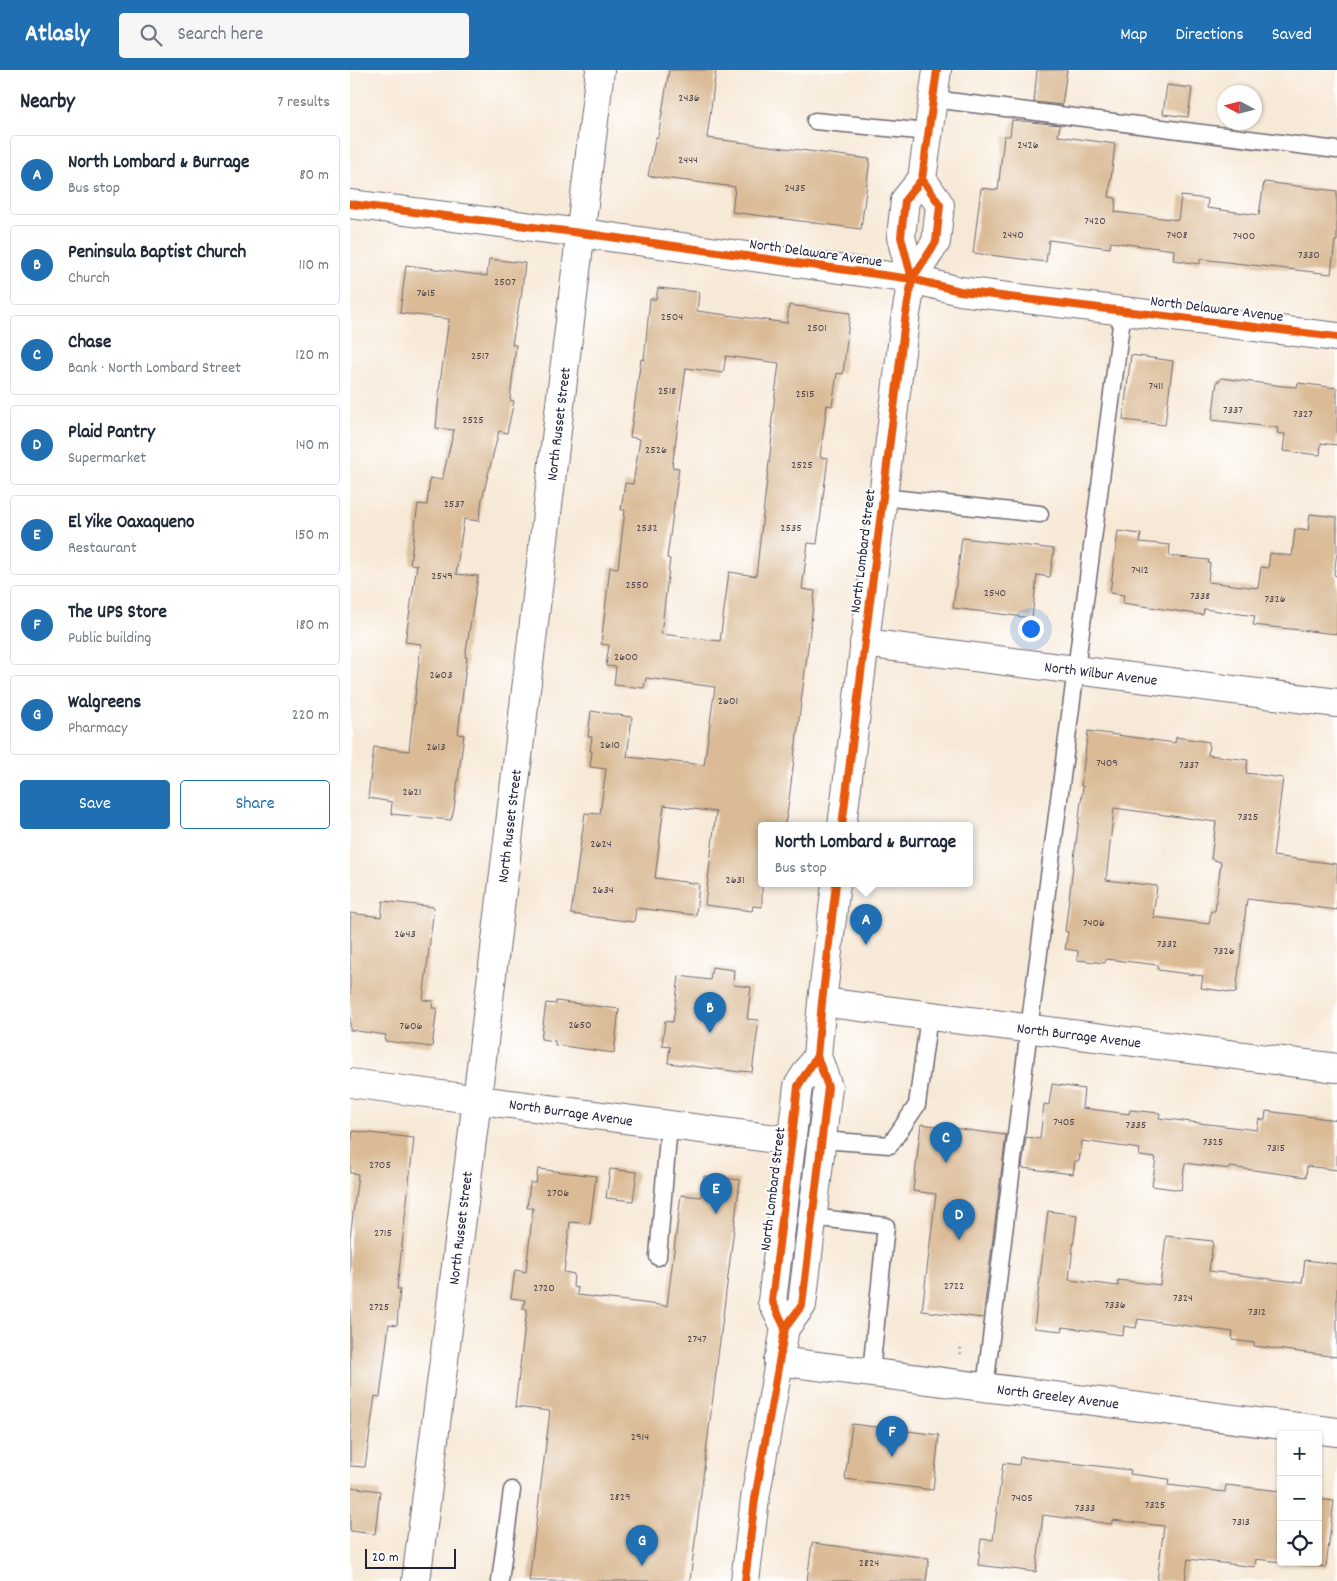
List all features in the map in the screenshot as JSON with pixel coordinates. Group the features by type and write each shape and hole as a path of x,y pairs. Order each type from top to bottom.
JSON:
{"street":[{"name":"North Russet Street","path":"416,1581 477,1100 600,70"},
{"name":"North Lombard Street","path":"842,822 882,497 912,279 901,238 905,200 922,179 937,70"},
{"name":"North Delaware Avenue","path":"350,204 581,233 912,279 960,291 1337,337"},
{"name":"North Wilbur Avenue","path":"864,643 1337,703"},
{"name":"North Lombard Street","path":"745,1581 755,1499 778,1361 785,1328 802,1305 828,1087 817,1056 836,887"},
{"name":"North Burrage Avenue","path":"822,1002 1337,1068"},
{"name":"North Lombard Street","path":"785,1328 772,1301 798,1086 817,1056"},
{"name":"North Burrage Avenue","path":"350,1083 792,1141"},
{"name":"North Greeley Avenue","path":"778,1361 1337,1432"}],"lane":[{"path":"933,98 1337,150"},
{"path":"815,121 928,132"},
{"path":"985,1387 1075,669 1123,310"},
{"path":"882,497 1040,514"},
{"path":"821,1140 890,1145 917,1105 929,1016"},
{"path":"658,1258 669,1125"},
{"path":"812,1217 886,1226 871,1372"},
{"path":"500,1581 512,1490"}],"building":[{"path":"669,70 716,70 707,138 870,159 861,229 732,212 735,187 648,176 656,137 658,137"},
{"path":"1037,70 1067,70 1062,105 1034,102"},
{"path":"1167,85 1192,88 1188,117 1163,114"},
{"path":"1012,120 1060,125 1058,136 1115,144 1109,197 1116,198 1115,212 1178,220 1181,196 1208,199 1207,208 1259,215 1264,182 1337,191 1337,241 1335,241 1331,274 1200,259 1200,264 1173,260 1174,250 1111,242 1110,248 1049,240 1046,262 973,253 981,188 998,190 1004,136 1010,136"},
{"path":"489,259 525,263 521,298 512,345 516,345 510,400 514,401 507,433 499,431 482,499 479,521 464,519 456,574 478,576 465,657 467,657 458,734 464,735 454,809 451,820 391,814 392,802 368,798 374,747 409,751 421,644 405,642 417,565 410,564 418,504 427,505 430,478 442,480 454,430 436,428 449,319 400,313 406,265 487,276"},
{"path":"658,288 699,292 697,311 787,323 789,305 850,313 843,374 837,373 832,406 827,405 820,457 828,458 817,544 808,543 802,589 815,591 787,815 785,822 758,822 758,887 762,887 762,907 753,906 752,911 705,905 716,812 664,805 655,878 699,884 696,915 636,908 634,922 571,914 585,813 600,814 606,769 590,767 592,737 588,737 591,711 632,717 627,757 704,765 715,687 646,678 644,688 614,685 616,667 606,666 609,645 601,644 610,567 618,568 625,510 621,510 625,483 633,484 640,439 630,437 641,359 644,360 650,299 656,299","holes":["726,356 779,363 771,427 773,428 756,576 729,572 720,641 661,634 670,559 667,558 679,468 672,467 686,368 723,373"]},
{"path":"1131,355 1173,361 1165,425 1123,420"},
{"path":"1221,378 1283,386 1297,387 1298,383 1337,388 1337,445 1321,443 1320,455 1283,451 1285,434 1277,433 1278,428 1212,420 1217,381 1220,381"},
{"path":"1310,514 1337,517 1337,552 1334,575 1337,576 1337,634 1253,625 1255,616 1204,609 1203,615 1123,603 1124,595 1110,593 1118,531 1141,534 1140,542 1170,545 1169,556 1209,560 1208,582 1258,588 1261,567 1268,568 1270,553 1292,556 1295,529 1308,531"},
{"path":"962,538 1054,549 1050,577 1037,575 1032,618 953,608"},
{"path":"1088,731 1175,743 1176,737 1209,742 1208,755 1248,760 1246,773 1283,778 1273,856 1337,864 1337,910 1247,899 1236,993 1201,988 1203,976 1158,970 1158,965 1106,959 1105,963 1077,960 1078,951 1065,949 1068,932 1065,931 1083,786 1081,786","holes":["1114,808 1216,822 1211,859 1221,862 1215,911 1211,911 1209,924 1153,917 1157,886 1106,880"]},
{"path":"383,901 434,907 423,1000 433,1001 432,1008 437,1008 432,1047 385,1041 386,1035 350,1030 350,913 381,917"},
{"path":"712,967 734,970 733,985 751,987 747,1019 759,1020 752,1072 668,1063 670,1046 662,1045 665,1021 673,1022 679,976 710,980"},
{"path":"556,1001 619,1009 614,1053 555,1045 555,1041 541,1039 546,1003 556,1004"},
{"path":"1052,1084 1084,1089 1082,1108 1129,1114 1130,1110 1160,1113 1159,1118 1257,1130 1259,1119 1265,1120 1266,1111 1337,1120 1337,1170 1307,1166 1306,1177 1185,1163 1181,1190 1152,1186 1156,1158 1139,1156 1140,1149 1082,1141 1079,1161 1075,1161 1073,1174 1022,1168 1026,1137 1040,1139 1044,1104 1049,1105"},
{"path":"921,1124 1006,1135 983,1318 922,1311 936,1194 913,1191"},
{"path":"353,1131 414,1138 397,1289 400,1289 397,1325 389,1324 380,1397 375,1396 365,1467 350,1466 350,1238 358,1174 350,1173"},
{"path":"538,1169 596,1176 590,1224 570,1222 564,1272 574,1274 573,1287 578,1288 577,1295 667,1306 681,1195 701,1197 704,1176 740,1180 690,1581 529,1581 550,1411 515,1407 527,1309 523,1309 525,1300 511,1298 515,1270 526,1272 533,1208 527,1208 530,1183 536,1183"},
{"path":"610,1169 637,1172 633,1201 606,1198"},
{"path":"1048,1211 1077,1215 1069,1280 1118,1286 1118,1280 1160,1285 1166,1236 1213,1241 1209,1271 1302,1283 1305,1260 1337,1264 1337,1357 1254,1346 1254,1343 1232,1340 1233,1332 1138,1319 1136,1328 1124,1326 1123,1335 1063,1327 1062,1331 1034,1328"},
{"path":"852,1424 939,1435 933,1490 845,1479"},
{"path":"1020,1457 1131,1470 1130,1474 1169,1479 1168,1485 1225,1492 1226,1485 1277,1491 1277,1562 1256,1559 1255,1567 1188,1559 1185,1581 1157,1581 1164,1526 1112,1520 1112,1524 1043,1515 1036,1572 978,1565 981,1539 993,1540 1003,1463 1019,1465"},
{"path":"350,1487 380,1491 375,1534 350,1531"},
{"path":"1322,1500 1334,1501 1326,1567 1318,1566 1322,1566"},
{"path":"812,1543 929,1558 926,1581 807,1581"}],"cycle path":[{"path":"912,279 901,237 905,200 922,179 937,70"},
{"path":"842,822 905,320 912,279 936,242 940,205 922,179"},
{"path":"350,204 581,233 912,279 960,291 1337,337"},
{"path":"745,1581 755,1499 785,1328 802,1305 828,1087 817,1056 836,887"},
{"path":"785,1328 772,1301 798,1086 817,1056"}],"place":[{"name":"North Lombard & Burrage","path":"866,945"},
{"name":"Peninsula Baptist Church","path":"710,1033"},
{"name":"Chase","path":"946,1163"},
{"name":"El Yike Oaxaqueno","path":"716,1214"},
{"name":"Plaid Pantry","path":"959,1240"},
{"name":"The UPS Store","path":"892,1457"},
{"name":"Walgreens","path":"642,1566"}]}
